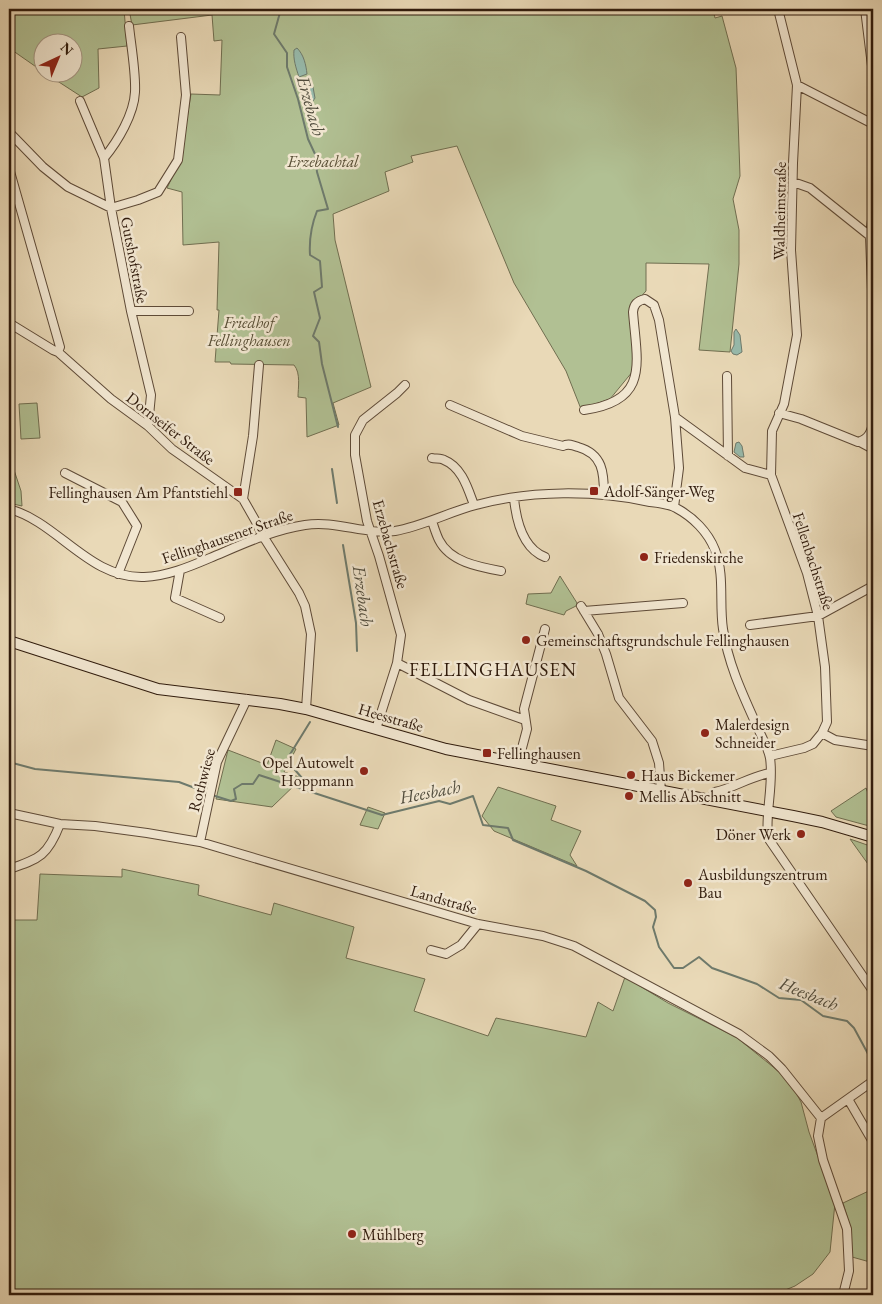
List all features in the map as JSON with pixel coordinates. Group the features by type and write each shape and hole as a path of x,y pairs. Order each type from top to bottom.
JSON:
{"main road":[{"name":"Heesstraße","path":"9,640 158,689 247,699 306,709 446,749 822,822 873,837"}],"street":[{"name":"Waldheimstraße","path":"771,475 772,431 784,404 797,335 792,272 797,85 778,9"},
{"path":"865,9 873,74"},
{"path":"104,158 115,144 127,121 135,92 129,26"},
{"path":"9,132 43,167 68,187 111,208 158,192 178,160 186,95 181,37"},
{"path":"797,85 873,124"},
{"name":"Gutshofstraße","path":"80,101 104,158 111,208 131,310 151,395 148,426"},
{"path":"9,168 60,347 58,352"},
{"path":"793,182 810,188 870,236"},
{"path":"873,212 870,236 873,317"},
{"path":"584,410 604,407 614,403 630,388 635,378 637,360 632,312 639,300 645,299 654,305 659,320 675,417 679,468 674,506"},
{"path":"131,310 188,311"},
{"name":"Dornseifer Straße","path":"9,323 58,352 111,399 148,426 172,449 243,499 263,536 300,593 309,620 311,651 306,709"},
{"path":"243,499 253,436 259,365"},
{"path":"727,376 728,456"},
{"name":"Erzebachstraße","path":"376,729 397,663 401,635 396,611 368,521 355,455 355,435 363,420 397,394 405,385"},
{"path":"450,405 522,436 563,446 566,444 571,445 587,450 601,466 604,474 604,495"},
{"path":"779,413 801,419 873,449"},
{"path":"675,417 746,468 771,475"},
{"path":"860,442 869,435 873,425"},
{"path":"432,458 444,460 458,470 464,478 474,505"},
{"path":"65,473 122,502 137,526 118,574"},
{"name":"Fellenbachstraße","path":"771,475 807,573 818,616 825,667 827,722 822,733"},
{"name":"Fellinghausener Straße","path":"9,509 22,512 34,519 72,548 118,574 144,577 180,570 263,536 305,525 327,524 371,532 394,531 432,521 474,505 514,498 549,495 604,495 674,506 692,518 707,534 715,550 722,598 722,628 733,672 770,756 768,812"},
{"path":"514,498 516,515 526,539 533,550 545,557"},
{"path":"432,521 439,540 452,555 478,567 501,571"},
{"path":"180,570 175,598 220,618"},
{"path":"750,625 818,616 873,586"},
{"path":"661,791 659,763 652,741 619,698 598,634 582,609 683,603"},
{"path":"518,763 526,729 524,709 545,629"},
{"path":"397,663 469,700 510,713 525,720"},
{"name":"Rothwiese","path":"200,842 217,762 247,699"},
{"path":"770,756 804,748 813,744 822,733 834,740 873,746"},
{"path":"710,800 714,792 770,773"},
{"path":"768,812 768,838 873,991"},
{"name":"Landstraße","path":"9,813 60,824 147,832 200,842 478,924 543,936 574,946 739,1034 769,1056 821,1118"},
{"path":"9,869 45,853 60,824"},
{"path":"431,950 446,954 461,945 478,924"},
{"path":"843,1295 849,1271 847,1229 822,1160 818,1136 821,1118 873,1081"},
{"path":"848,1099 873,1142"}],"green space":[{"path":"9,9 124,9 127,46 98,49 99,88 82,97 59,82 82,82 82,32 32,32 32,64 9,48"},
{"path":"129,9 713,9 715,18 722,16 736,68 740,176 733,199 739,230 739,264 730,352 699,350 709,264 646,263 646,291 636,302 633,371 610,399 581,409 566,371 514,283 457,146 411,156 413,162 385,172 389,191 333,214 335,240 371,387 333,403 339,425 307,437 306,398 298,397 298,376 294,365 215,362 219,310 217,310 219,242 183,245 182,192 167,188 180,161 191,94 220,95 222,40 214,41 212,15 132,25"},
{"path":"37,403 40,438 21,439 19,404"},
{"path":"12,470 14,470 21,491 22,506 9,503 9,482"},
{"path":"560,576 577,603 576,606 566,611 564,615 526,604 528,594 551,593"},
{"path":"276,740 296,749 284,772 302,778 272,807 216,799 228,750 267,765"},
{"path":"498,787 556,806 551,820 581,831 570,855 577,866 494,831 482,816"},
{"path":"866,788 873,806 873,827 836,817 831,811"},
{"path":"368,807 385,813 378,829 360,825"},
{"path":"850,839 873,847 873,871"},
{"path":"122,869 199,885 198,895 271,915 274,903 354,927 346,958 425,979 414,1011 488,1036 496,1018 586,1037 598,1002 613,1011 625,977 668,1003 736,1037 788,1079 801,1102 809,1132 835,1203 830,1252 813,1274 795,1286 773,1295 9,1295 9,920 37,920 40,874 122,877"},
{"path":"873,1189 873,1278 870,1262 852,1257 850,1227 843,1203"}],"shaded area":[{"path":"297,48 303,57 307,74 299,77 294,57 294,50"},
{"path":"308,81 313,87 315,98 313,101 306,103 299,84"},
{"path":"736,329 740,335 742,352 737,355 731,351 734,345 734,332"},
{"path":"739,442 742,446 744,457 740,457 734,452 736,443"}],"waterway":[{"name":"Erzebach","path":"281,9 274,34 287,53 287,67 298,99 308,139 315,154 317,172 328,209 317,211 310,238 310,255 320,261 322,287 314,292 320,318 313,336 319,342 322,364 338,427"},
{"name":"Erzebach","path":"332,469 337,503"},
{"name":"Erzebach","path":"343,545 356,623 357,651"},
{"name":"Erzebach","path":"299,788 302,778 289,763 289,756 310,722"},
{"name":"Heesbach","path":"9,762 35,769 179,782 208,793"},
{"name":"Heesbach","path":"212,795 231,801 236,799 234,789 242,784 253,784 259,775 382,815 439,801 450,804 473,796 483,825 508,828 513,840 586,871 645,901 655,910 656,917 653,927 659,947 674,968 683,968 699,957 712,968 757,984 779,998 801,1000 823,1016 847,1021 854,1028 873,1063"},
{"path":"9,1289 16,1295"}],"place":[{"name":"Adolf-Sänger-Weg","path":"594,491"},
{"name":"Fellinghausen Am Pfantstiehl","path":"238,492"},
{"name":"Friedenskirche","path":"644,557"},
{"name":"Gemeinschaftsgrundschule Fellinghausen","path":"526,640"},
{"name":"Malerdesign Schneider","path":"705,733"},
{"name":"Fellinghausen","path":"487,753"},
{"name":"Opel Autowelt Hoppmann","path":"364,771"},
{"name":"Haus Bickemer","path":"631,775"},
{"name":"Mellis Abschnitt","path":"629,796"},
{"name":"Döner Werk","path":"801,834"},
{"name":"Ausbildungszentrum Bau","path":"688,883"},
{"name":"Mühlberg","path":"352,1234"}],"district":[{"name":"FELLINGHAUSEN","path":"493,669"}],"park label":[{"name":"Erzebachtal","path":"323,161"},
{"name":"Friedhof Fellinghausen","path":"249,331"}]}
